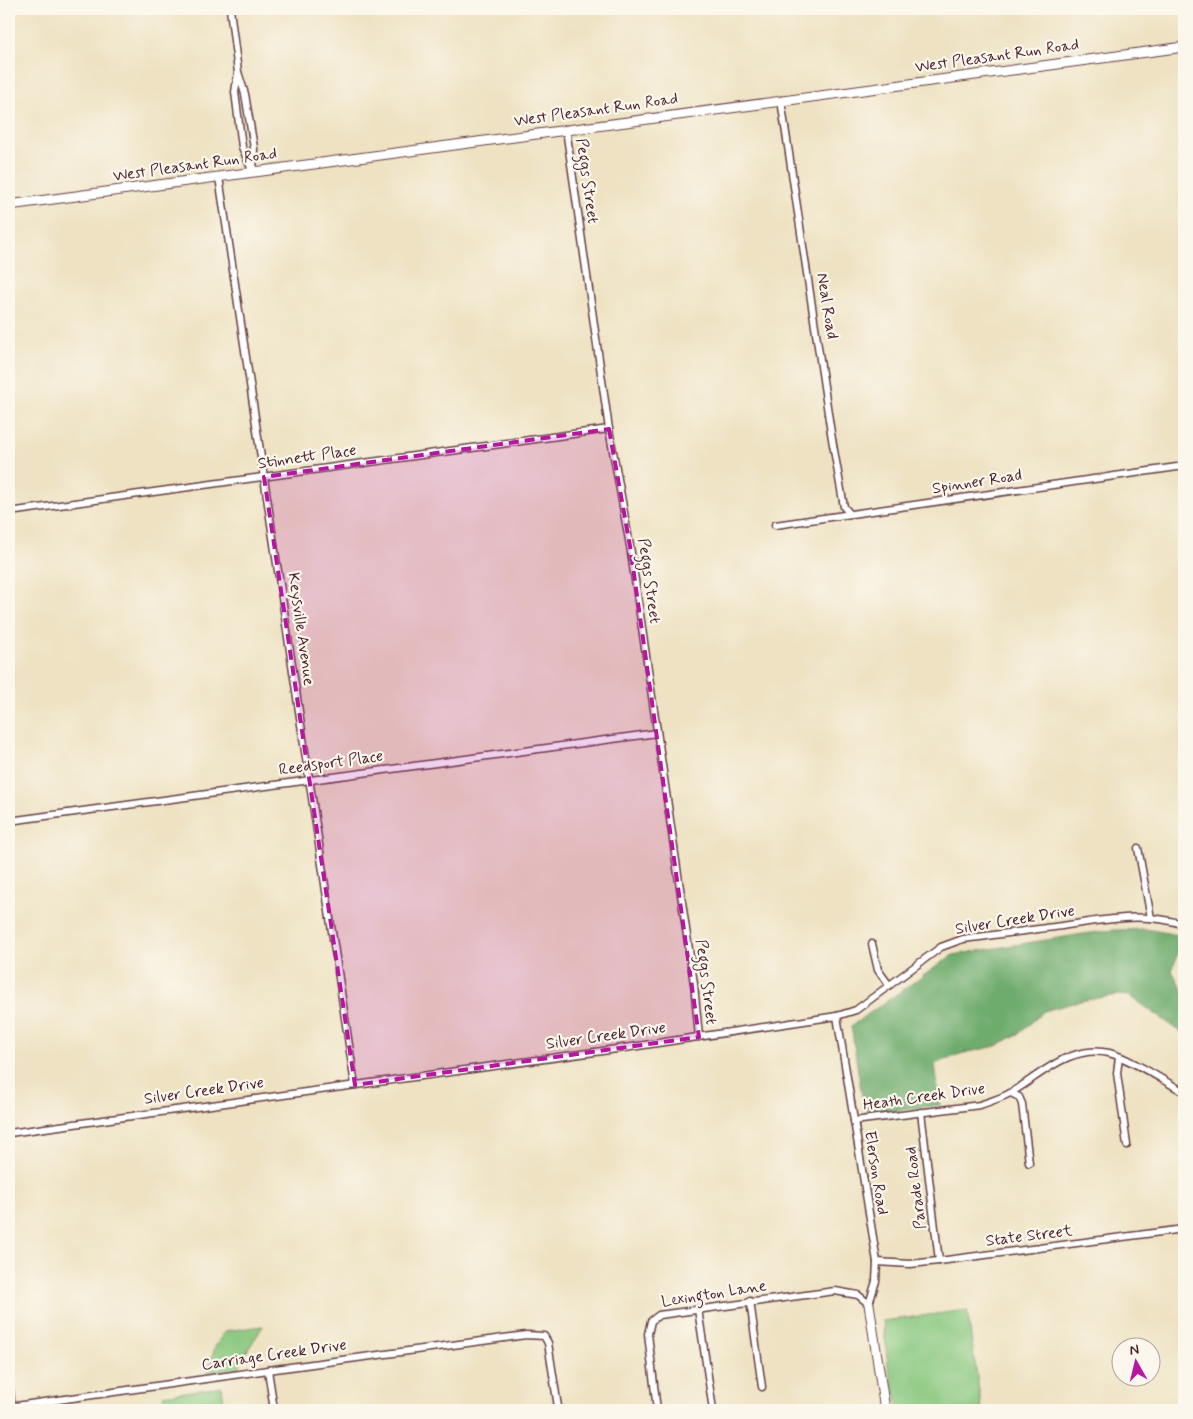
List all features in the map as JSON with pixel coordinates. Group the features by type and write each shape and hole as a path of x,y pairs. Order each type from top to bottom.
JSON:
{"main road":[{"name":"West Pleasant Run Road","path":"10,204 1184,47"},
{"path":"869,1304 885,1410"},
{"path":"9,1391 10,1408"}],"street":[{"path":"230,9 238,72 245,94 254,148 253,172"},
{"path":"238,72 235,92 242,148 253,172"},
{"name":"Neal Road","path":"781,100 814,308 831,433 844,507 850,514"},
{"name":"Peggs Street","path":"566,129 609,429 630,546 694,984 699,1037"},
{"name":"Keysville Avenue","path":"219,177 355,1084"},
{"name":"Stinnett Place","path":"9,512 609,429"},
{"name":"Spinner Road","path":"774,525 868,513 1184,466"},
{"name":"Reedsport Place","path":"9,822 310,779 657,733"},
{"path":"1138,848 1151,918"},
{"name":"Silver Creek Drive","path":"9,1133 837,1016 856,1010 941,947 963,939 1115,919 1151,918 1171,920 1184,925"},
{"path":"872,944 878,970 889,985"},
{"name":"Elerson Road","path":"837,1016 877,1262 876,1281 869,1304"},
{"name":"Heath Creek Drive","path":"854,1121 980,1105 1011,1093 1073,1054 1093,1051 1109,1053 1119,1057 1184,1092"},
{"path":"1119,1057 1117,1073 1127,1145"},
{"path":"1011,1093 1019,1097 1022,1104 1029,1163"},
{"name":"Parade Road","path":"921,1112 938,1261"},
{"name":"State Street","path":"877,1262 910,1264 938,1261 1184,1229"},
{"name":"Lexington Lane","path":"657,1410 648,1334 651,1321 659,1315 750,1301 835,1291 858,1295 869,1304"},
{"path":"750,1301 762,1386"},
{"path":"698,1309 713,1410"},
{"name":"Carriage Creek Drive","path":"10,1408 526,1335 544,1336 548,1343 557,1410"},
{"path":"268,1370 274,1410"}],"highlighted area":[{"path":"609,429 630,546 699,1037 355,1085 264,477"}],"green space":[{"path":"1146,929 1184,936 1172,971 1184,992 1184,1034 1130,996 1118,995 1080,1001 1044,1011 1020,1033 996,1046 960,1054 935,1064 940,1105 870,1114 864,1109 851,1026 953,955 1083,934 1114,930"},
{"path":"967,1310 982,1410 899,1410 888,1365 883,1321"},
{"path":"263,1326 242,1359 239,1368 208,1372 215,1347 225,1331"},
{"path":"222,1387 225,1410 166,1410 163,1395"}]}
